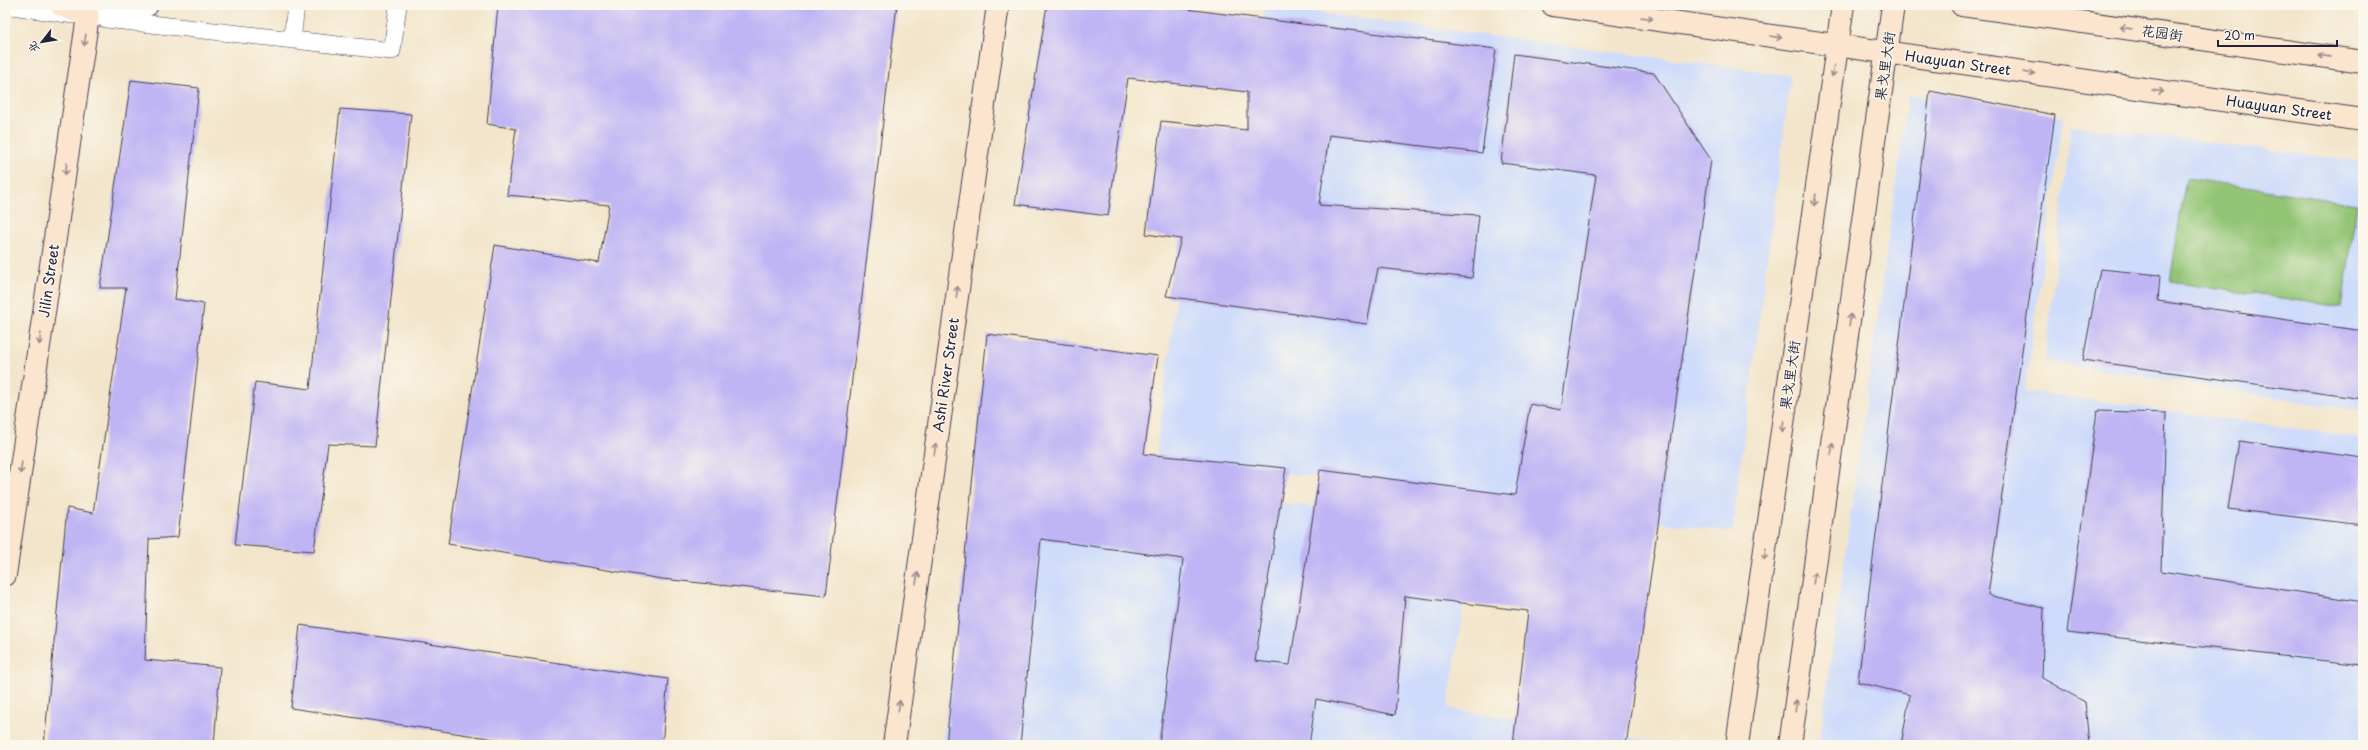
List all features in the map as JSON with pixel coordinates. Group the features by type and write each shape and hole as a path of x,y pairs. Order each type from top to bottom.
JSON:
{"main road":[{"path":"61,5 88,16"},
{"name":"Ashi River Street","path":"894,745 998,5"},
{"name":"Huayuan Street","path":"1553,5 2363,120"},
{"name":"果戈里大街","path":"1737,745 1843,5"},
{"name":"果戈里大街","path":"1790,745 1893,5"},
{"name":"花园街","path":"1962,5 2363,62"},
{"name":"Jilin Street","path":"5,575 88,16"}],"street":[{"path":"88,16 138,9 147,5"}],"lane":[{"path":"5,5 392,51 398,5"},
{"path":"292,40 296,5"}],"shaded area":[{"path":"1265,6 1791,75 1732,532 1156,456 1190,190 1240,196"},
{"path":"1908,95 2063,117 2025,391 2363,438 2363,745 1819,745"},
{"path":"2071,125 2363,162 2363,411 2045,361"},
{"path":"987,455 1474,533 1448,708 1679,745 941,745"}],"green space":[{"path":"2186,178 2357,204 2342,307 2170,282"}],"building":[{"path":"498,5 897,5 826,596 662,579 448,544 495,245 599,263 609,205 507,195 516,129 487,124"},
{"path":"1047,5 1155,5 1496,49 1482,153 1329,135 1319,205 1479,215 1472,278 1378,268 1367,324 1166,296 1181,239 1146,234 1161,121 1247,130 1247,92 1128,78 1108,216 1015,204"},
{"path":"1514,54 1654,73 1711,160 1626,745 1513,745 1528,611 1405,596 1395,715 1316,699 1309,745 1159,745 1183,559 1041,539 1020,745 946,745 987,334 1158,356 1144,454 1286,468 1255,661 1290,665 1320,470 1515,495 1530,404 1561,410 1596,175 1501,163"},
{"path":"131,80 199,88 175,299 204,304 178,537 149,539 145,660 220,667 214,745 44,745 67,508 93,513 126,288 100,288"},
{"path":"1930,91 2055,115 1988,595 2044,608 2042,678 2085,702 2089,745 1901,745 1910,695 1858,682"},
{"path":"340,109 411,114 375,446 328,444 314,551 235,545 255,382 310,389"},
{"path":"2100,269 2160,275 2158,301 2363,331 2363,399 2083,360"},
{"path":"2097,411 2166,413 2161,571 2363,602 2363,665 2067,632"},
{"path":"2239,441 2363,458 2363,525 2228,509"},
{"path":"300,625 668,679 662,745 534,745 291,708"}]}
